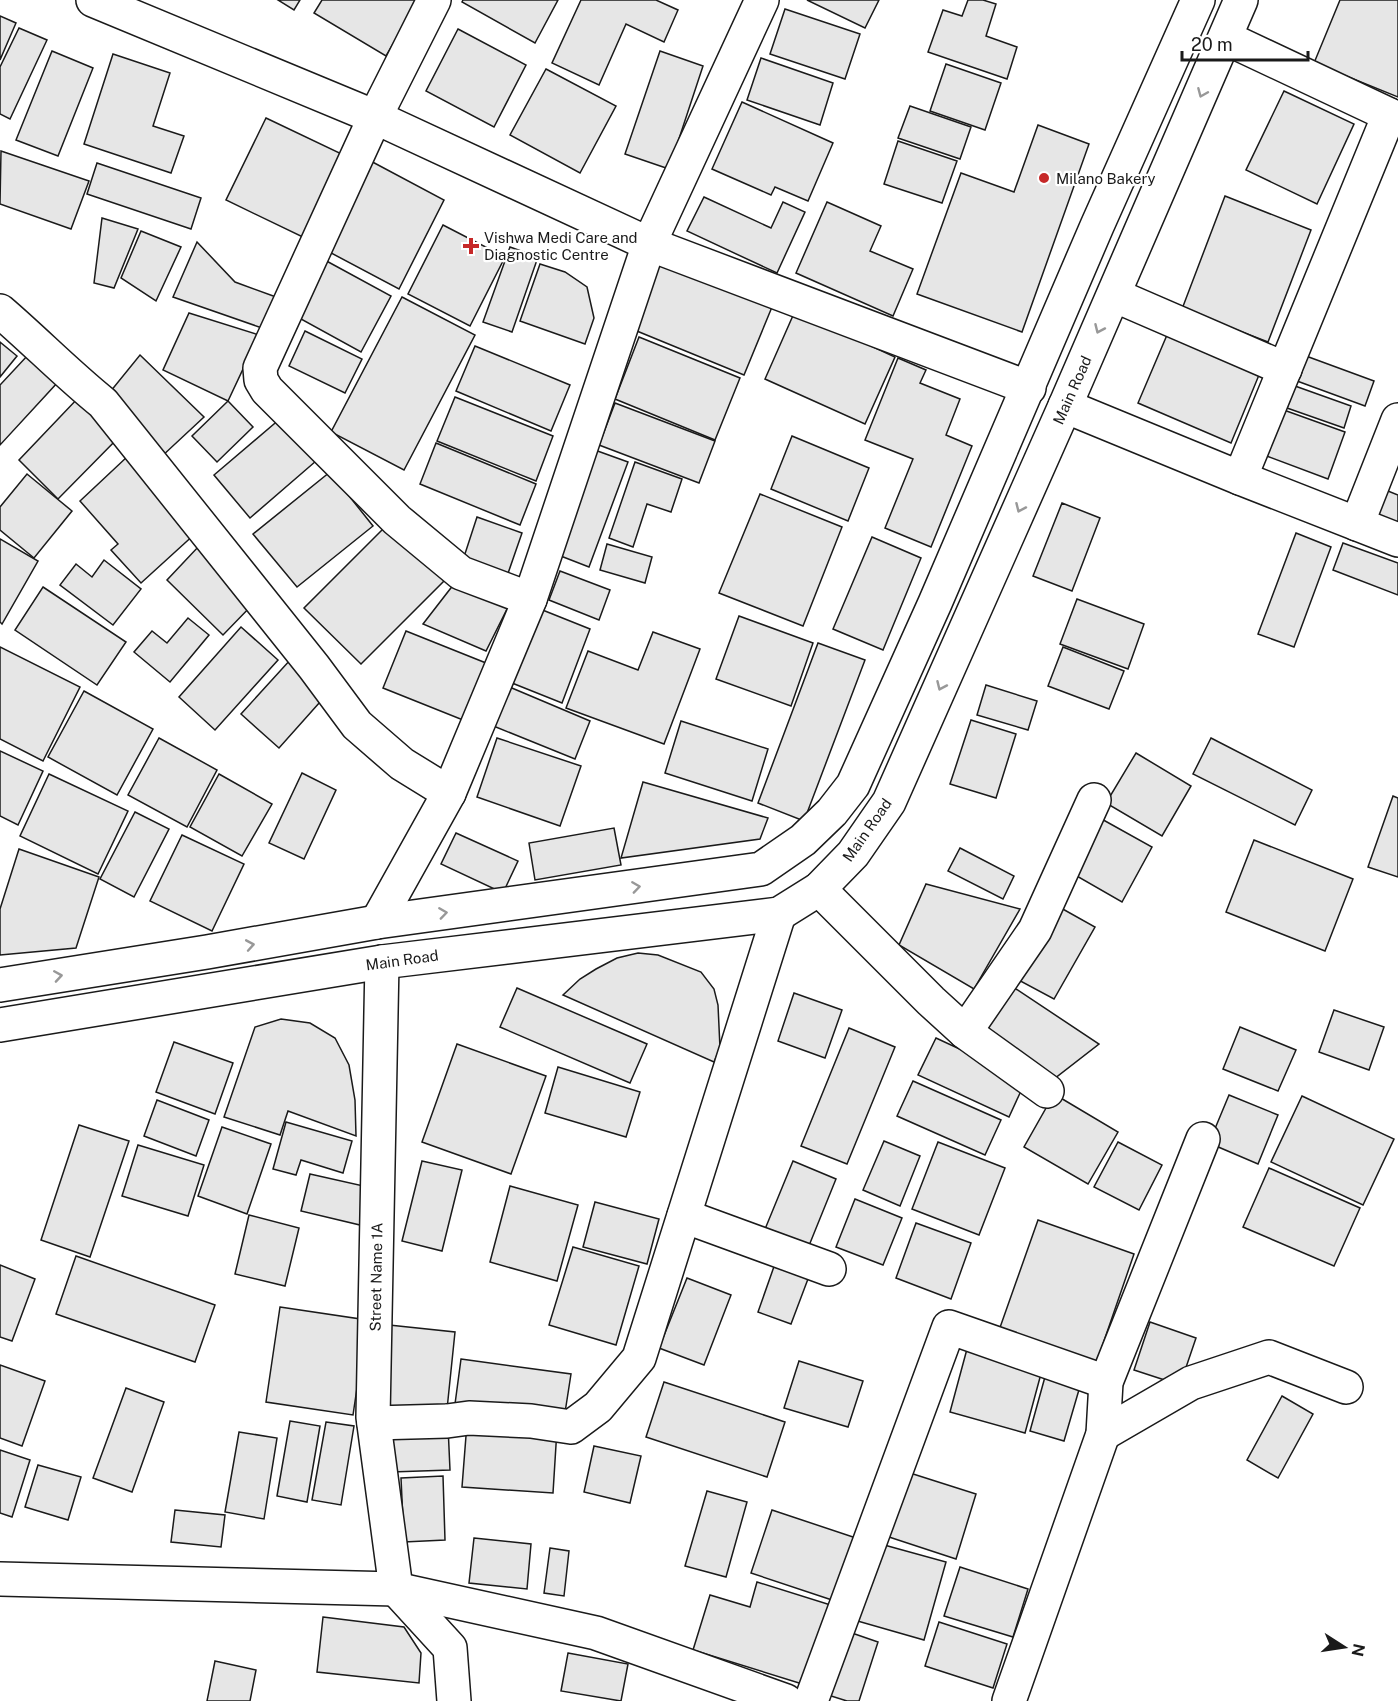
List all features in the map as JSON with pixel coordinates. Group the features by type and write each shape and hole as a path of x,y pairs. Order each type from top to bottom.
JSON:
{"street":[{"path":"93,0 375,117 649,244 1029,388"},
{"path":"434,0 375,117 260,368 261,380 267,390 397,520 461,573 530,599"},
{"path":"377,922 448,793 530,599 649,244 762,0"},
{"path":"0,985 377,922 761,869 803,840 832,812 853,785 935,603 1097,226 1198,0"},
{"name":"Main Road","path":"0,1025 382,962 779,914 819,889 853,854 889,802 1065,406 1241,0"},
{"path":"1226,38 1394,117 1240,478"},
{"path":"1114,294 1285,369"},
{"path":"0,311 72,378 103,403 314,667 357,725 402,764 448,793"},
{"path":"1065,406 1398,540"},
{"path":"1357,524 1398,420"},
{"path":"965,1032 1035,930 1094,800"},
{"path":"819,889 965,1032 1047,1091"},
{"path":"374,1424 469,1418 531,1421 571,1426 597,1407 639,1358 779,914"},
{"name":"Street Name 1A","path":"382,962 374,1424 396,1589"},
{"path":"1009,1701 1103,1434 1106,1382 1203,1140"},
{"path":"684,1216 829,1269"},
{"path":"812,1701 950,1327 1106,1382"},
{"path":"1103,1434 1191,1383 1269,1357 1346,1387"},
{"path":"0,1579 396,1589 596,1633 786,1701"},
{"path":"396,1589 450,1648 454,1701"}],"building":[{"path":"278,0 300,0 294,10"},
{"path":"322,0 419,0 386,56 314,13"},
{"path":"463,0 558,0 535,43 462,2"},
{"path":"581,0 656,0 678,10 664,42 626,24 599,85 552,63"},
{"path":"807,0 879,0 865,28"},
{"path":"968,0 983,0 996,4 986,36 1017,47 1007,79 928,52 943,10 962,16"},
{"path":"1340,0 1398,0 1398,97 1314,63"},
{"path":"785,9 860,34 845,79 770,54"},
{"path":"0,16 16,23 0,60"},
{"path":"19,28 47,40 10,119 0,114 0,67"},
{"path":"458,29 526,65 494,127 426,91"},
{"path":"52,51 93,68 58,156 16,140"},
{"path":"660,51 703,66 669,169 625,154"},
{"path":"113,54 170,73 153,126 184,136 171,173 84,144"},
{"path":"761,58 833,83 820,125 747,100"},
{"path":"946,64 1001,83 985,130 930,111"},
{"path":"546,69 616,106 580,173 510,135"},
{"path":"1284,91 1354,124 1317,204 1246,170"},
{"path":"742,102 833,143 808,201 775,187 771,195 712,169"},
{"path":"910,106 971,127 960,159 898,138"},
{"path":"266,118 348,157 309,240 226,200"},
{"path":"1038,125 1089,144 1022,332 917,294 961,173 1014,192"},
{"path":"898,141 957,161 942,203 884,184"},
{"path":"1,151 89,181 71,229 0,204"},
{"path":"365,158 444,200 399,289 318,246"},
{"path":"97,163 201,198 191,229 87,194"},
{"path":"1225,196 1311,230 1268,342 1182,309"},
{"path":"704,197 771,228 783,202 805,212 777,273 687,231"},
{"path":"827,202 881,226 870,251 913,269 893,316 796,273"},
{"path":"102,218 138,229 114,288 94,283"},
{"path":"443,225 505,257 470,326 408,294"},
{"path":"141,231 181,247 156,301 121,278"},
{"path":"197,242 235,282 276,297 262,328 173,297"},
{"path":"510,247 538,257 512,332 483,322"},
{"path":"321,258 391,296 361,352 290,313"},
{"path":"660,261 772,307 744,375 632,329"},
{"path":"540,264 565,272 587,287 594,318 585,344 520,321"},
{"path":"402,297 475,335 404,470 331,432"},
{"path":"795,311 895,357 865,424 765,379"},
{"path":"189,313 259,335 228,401 163,370"},
{"path":"305,331 362,359 345,393 289,366"},
{"path":"1167,335 1259,375 1231,443 1138,403"},
{"path":"639,337 740,378 715,440 615,399"},
{"path":"0,342 17,356 0,377"},
{"path":"475,346 570,385 551,431 456,391"},
{"path":"28,355 58,382 0,445 0,385"},
{"path":"140,355 204,417 160,458 110,392"},
{"path":"1306,356 1374,381 1365,406 1297,381"},
{"path":"898,358 926,370 920,383 960,399 946,435 972,446 931,547 885,528 913,459 865,440"},
{"path":"1295,386 1351,406 1344,428 1287,408"},
{"path":"79,397 119,437 58,499 19,460"},
{"path":"455,397 553,436 536,481 437,441"},
{"path":"228,401 253,427 217,462 192,436"},
{"path":"615,403 715,441 699,483 599,445"},
{"path":"1281,409 1345,432 1328,479 1264,455"},
{"path":"281,418 316,461 250,518 214,475"},
{"path":"792,436 869,468 848,521 771,489"},
{"path":"436,443 536,484 520,525 420,484"},
{"path":"592,449 628,462 589,567 553,553"},
{"path":"128,456 197,532 141,583 111,550 118,544 80,501"},
{"path":"635,462 682,479 671,512 647,504 633,547 609,538"},
{"path":"330,472 373,526 297,587 253,534"},
{"path":"27,474 72,511 34,558 0,530 0,507"},
{"path":"1383,489 1398,495 1398,525 1373,515"},
{"path":"760,494 842,527 803,626 719,593"},
{"path":"1062,503 1100,518 1072,591 1033,576"},
{"path":"477,517 522,533 505,582 461,566"},
{"path":"388,524 445,580 361,664 304,608"},
{"path":"1296,533 1331,547 1294,647 1258,634"},
{"path":"872,537 921,558 883,650 833,629"},
{"path":"0,539 38,561 2,624 0,622"},
{"path":"1343,543 1398,563 1398,595 1333,570"},
{"path":"607,544 652,557 645,583 600,570"},
{"path":"199,546 255,602 223,635 167,580"},
{"path":"104,560 141,589 113,625 60,585 76,564 92,577"},
{"path":"560,571 610,590 599,620 549,600"},
{"path":"454,584 510,603 486,651 423,624"},
{"path":"43,587 126,642 97,685 15,630"},
{"path":"1077,599 1144,624 1128,669 1060,644"},
{"path":"540,609 590,629 562,703 512,683"},
{"path":"739,616 813,643 791,706 716,679"},
{"path":"188,618 209,635 170,682 134,652 152,631 167,643"},
{"path":"241,627 278,660 215,730 179,697"},
{"path":"406,631 486,663 463,720 383,688"},
{"path":"653,632 700,649 664,744 566,708 588,651 638,670"},
{"path":"818,643 865,660 804,821 758,803"},
{"path":"0,647 80,687 43,761 0,739"},
{"path":"1063,647 1124,671 1109,709 1048,686"},
{"path":"291,659 328,693 279,748 241,714"},
{"path":"986,685 1037,701 1028,730 977,715"},
{"path":"507,686 590,721 575,759 491,725"},
{"path":"84,691 153,729 117,795 48,757"},
{"path":"971,720 1016,734 996,798 950,784"},
{"path":"681,721 768,749 752,801 665,773"},
{"path":"159,738 217,770 187,827 128,795"},
{"path":"497,738 581,766 560,826 477,797"},
{"path":"1211,738 1312,790 1295,825 1193,774"},
{"path":"0,751 43,771 18,825 0,816"},
{"path":"1136,753 1191,786 1162,836 1106,803"},
{"path":"302,773 336,790 304,859 269,843"},
{"path":"49,774 128,811 98,874 20,836"},
{"path":"219,774 272,804 242,856 190,827"},
{"path":"643,782 768,818 760,839 621,858"},
{"path":"1393,796 1398,798 1398,877 1368,867"},
{"path":"135,812 169,829 134,897 100,879"},
{"path":"1098,817 1152,847 1122,902 1068,871"},
{"path":"614,828 621,865 535,880 529,843"},
{"path":"456,833 518,861 503,893 441,864"},
{"path":"182,835 244,864 212,931 150,901"},
{"path":"1254,840 1353,879 1325,951 1226,912"},
{"path":"960,848 1014,876 1003,899 948,871"},
{"path":"19,849 99,877 76,948 0,955 0,909"},
{"path":"926,884 1020,909 974,989 899,945"},
{"path":"1052,903 1095,927 1054,999 1011,976"},
{"path":"638,953 658,955 701,972 714,989 718,1005 720,1048 714,1062 563,995 580,979 596,969 617,958"},
{"path":"1004,981 1099,1044 1050,1082 972,1030"},
{"path":"517,988 647,1044 630,1083 500,1027"},
{"path":"794,993 842,1010 825,1058 778,1041"},
{"path":"1334,1010 1384,1027 1369,1070 1319,1052"},
{"path":"281,1019 310,1023 335,1038 349,1065 355,1100 356,1136 288,1111 280,1135 224,1117 255,1027"},
{"path":"1240,1027 1296,1050 1278,1091 1223,1069"},
{"path":"849,1028 895,1047 847,1164 801,1146"},
{"path":"936,1038 1026,1080 1009,1117 918,1075"},
{"path":"174,1042 233,1063 215,1114 156,1092"},
{"path":"457,1044 546,1076 511,1174 422,1142"},
{"path":"558,1067 640,1092 626,1137 545,1113"},
{"path":"913,1081 1001,1120 985,1155 897,1116"},
{"path":"1054,1094 1118,1132 1088,1184 1024,1147"},
{"path":"1229,1095 1278,1115 1258,1164 1209,1143"},
{"path":"1302,1096 1394,1139 1363,1205 1271,1162"},
{"path":"157,1100 209,1120 196,1156 144,1136"},
{"path":"286,1122 352,1141 343,1173 301,1160 296,1175 273,1169"},
{"path":"79,1125 129,1141 90,1257 41,1240"},
{"path":"222,1127 271,1144 247,1214 198,1196"},
{"path":"884,1141 920,1156 900,1206 863,1190"},
{"path":"938,1142 1005,1168 979,1235 912,1209"},
{"path":"1118,1142 1162,1165 1139,1210 1094,1187"},
{"path":"138,1145 204,1165 188,1216 122,1196"},
{"path":"422,1161 462,1170 442,1251 402,1241"},
{"path":"793,1161 836,1179 806,1253 763,1234"},
{"path":"1269,1168 1360,1208 1334,1266 1243,1227"},
{"path":"310,1174 368,1187 360,1225 301,1211"},
{"path":"510,1186 578,1205 557,1281 490,1262"},
{"path":"855,1199 902,1218 883,1265 836,1247"},
{"path":"595,1202 659,1219 647,1264 583,1247"},
{"path":"249,1215 299,1228 285,1286 235,1274"},
{"path":"1038,1220 1134,1254 1094,1370 997,1336"},
{"path":"916,1223 971,1243 951,1299 896,1278"},
{"path":"573,1247 639,1266 616,1345 549,1325"},
{"path":"76,1256 215,1305 195,1362 56,1314"},
{"path":"777,1258 811,1271 791,1324 758,1312"},
{"path":"0,1265 35,1279 12,1341 0,1337"},
{"path":"687,1278 731,1295 704,1365 659,1348"},
{"path":"280,1307 367,1320 353,1415 266,1402"},
{"path":"1150,1322 1196,1338 1180,1385 1134,1370"},
{"path":"389,1325 455,1332 446,1419 380,1412"},
{"path":"967,1349 1042,1370 1025,1433 950,1412"},
{"path":"461,1359 571,1374 564,1419 455,1404"},
{"path":"799,1361 863,1381 848,1427 784,1408"},
{"path":"0,1365 45,1381 22,1446 0,1438"},
{"path":"1048,1366 1083,1376 1064,1441 1030,1431"},
{"path":"664,1382 785,1422 767,1477 646,1437"},
{"path":"126,1388 164,1402 132,1492 93,1478"},
{"path":"1282,1396 1313,1414 1278,1478 1247,1460"},
{"path":"290,1421 320,1426 307,1502 277,1496"},
{"path":"326,1422 354,1426 341,1505 312,1500"},
{"path":"467,1423 557,1429 553,1493 462,1487"},
{"path":"448,1426 450,1470 391,1472 390,1428"},
{"path":"239,1432 277,1438 264,1519 225,1512"},
{"path":"594,1446 641,1456 630,1503 584,1492"},
{"path":"0,1450 30,1460 12,1517 0,1513"},
{"path":"38,1465 81,1477 68,1520 25,1507"},
{"path":"910,1473 976,1494 956,1559 889,1537"},
{"path":"443,1476 445,1540 404,1542 401,1478"},
{"path":"707,1491 747,1502 726,1577 685,1566"},
{"path":"175,1510 225,1515 221,1547 171,1542"},
{"path":"772,1510 856,1538 835,1601 751,1573"},
{"path":"474,1538 531,1544 527,1589 469,1583"},
{"path":"877,1543 946,1562 924,1640 854,1620"},
{"path":"550,1548 569,1551 564,1596 544,1593"},
{"path":"960,1567 1028,1589 1013,1637 944,1616"},
{"path":"757,1582 837,1607 812,1687 693,1650 710,1595 750,1607"},
{"path":"323,1617 404,1627 421,1653 419,1683 317,1672"},
{"path":"939,1622 1007,1644 993,1688 925,1666"},
{"path":"849,1632 878,1642 859,1701 847,1701 828,1695"},
{"path":"568,1653 628,1664 621,1701 561,1691"},
{"path":"215,1661 256,1670 250,1701 207,1701"}],"place":[{"name":"Milano Bakery","path":"1044,178"},
{"name":"Vishwa Medi Care and Diagnostic Centre","path":"471,246"}]}
